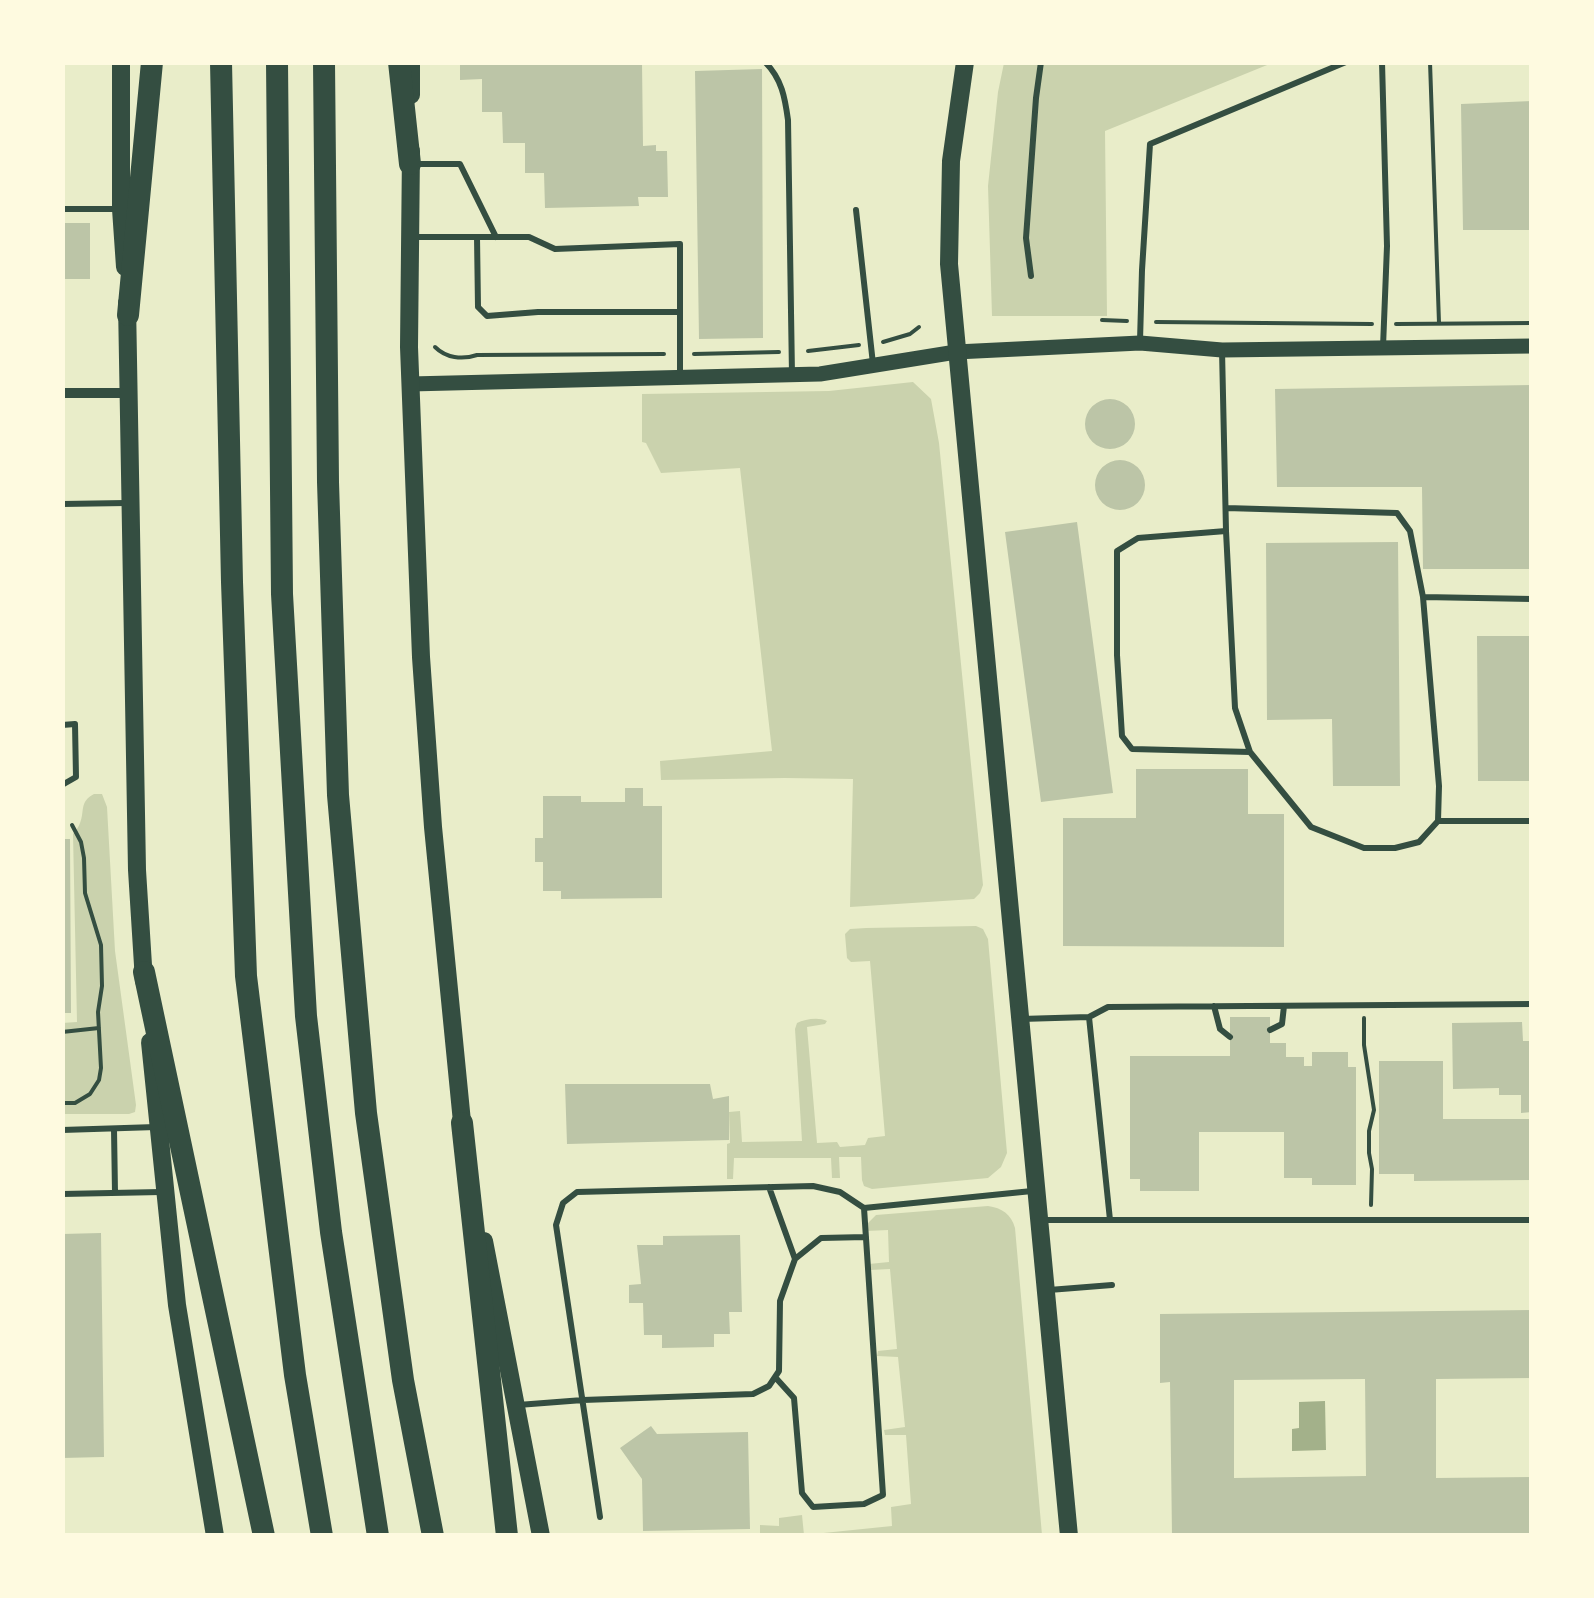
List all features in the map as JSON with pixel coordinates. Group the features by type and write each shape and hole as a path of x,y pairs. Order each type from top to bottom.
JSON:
{"highway":[{"path":"128,315 152,62"},
{"path":"221,62 232,582 246,976 295,1375 322,1536"},
{"path":"277,62 282,594 306,1016 330,1232 378,1536"},
{"path":"324,62 328,482 338,796 366,1113 403,1380 432,1536"},
{"path":"398,62 410,164"},
{"path":"144,972 264,1536"},
{"path":"462,1123 506,1536"}],"main road":[{"path":"120,62 137,870 164,1192 215,1536"},
{"path":"412,62 410,384 430,789 462,1123 541,1536"},
{"path":"965,62 954,126 949,264 1068,1536"}],"street":[{"path":"410,384 820,374 956,352 1140,343 1222,350 1532,346"},
{"path":"62,394 128,393"}],"lane":[{"path":"764,62 781,84 788,120 792,375"},
{"path":"1031,276 1026,238 1041,62"},
{"path":"1140,343 1150,144 1346,62"},
{"path":"1382,62 1387,246 1383,348"},
{"path":"410,164 460,164 496,237"},
{"path":"62,209 121,209"},
{"path":"856,210 873,366"},
{"path":"410,237 529,237 555,249 680,244 680,377"},
{"path":"477,237 478,307 487,316 680,312"},
{"path":"1222,350 1226,531 1235,708 1250,752 1312,827 1364,848 1395,848 1418,842 1438,821 1439,786 1423,596 1410,531 1397,513 1226,508"},
{"path":"62,504 130,503"},
{"path":"1226,531 1138,538 1117,551 1122,736 1132,750 1250,752"},
{"path":"1423,596 1532,599"},
{"path":"62,725 75,724 76,777 62,785"},
{"path":"1438,821 1532,821"},
{"path":"1020,1019 1090,1017 1108,1007 1532,1004"},
{"path":"1214,1006 1220,1029 1230,1037"},
{"path":"1270,1030 1282,1024 1284,1006"},
{"path":"1090,1017 1110,1220"},
{"path":"62,1130 158,1127"},
{"path":"114,1128 115,1193"},
{"path":"600,1517 556,1224 563,1203 577,1192 813,1186 840,1192 864,1208 1037,1190"},
{"path":"769,1188 796,1259"},
{"path":"62,1194 164,1192"},
{"path":"774,1378 794,1398 802,1493 813,1507 864,1504 883,1495 864,1208"},
{"path":"1040,1220 1532,1220"},
{"path":"516,1405 753,1394 770,1386 778,1371 780,1301 796,1259 822,1238 866,1236"},
{"path":"1046,1290 1112,1285"}],"path":[{"path":"1430,62 1439,324"},
{"path":"1102,320 1532,323"},
{"path":"62,1104 82,1100 100,1080 103,961 84,893 84,858 72,826"},
{"path":"1364,1005 1364,1045 1374,1110 1368,1153 1372,1168 1371,1220"},
{"path":"62,1032 99,1028"}],"shaded area":[{"path":"1004,63 1272,63 1105,131 1107,316 992,316 988,186"},
{"path":"913,382 931,399 939,443 983,885 974,899 850,907 853,779 661,780 660,761 772,751 740,468 661,473 642,442 642,394 829,391"},
{"path":"94,794 102,794 107,807 115,951 136,1105 135,1112 129,1114 63,1114 62,1023 77,1022 73,834 80,824 84,804"},
{"path":"866,928 983,929 988,939 1007,1153 1001,1167 988,1178 872,1189 864,1186 861,1157 839,1157 840,1178 832,1178 831,1158 734,1158 733,1179 727,1179 729,1112 740,1111 742,1142 802,1141 795,1029 804,1020 827,1021 807,1027 817,1143 837,1142 840,1147 865,1145 868,1138 885,1136 870,961 851,962 847,958 845,934 850,929"},
{"path":"988,1206 1005,1212 1015,1228 1042,1535 760,1536 760,1525 779,1526 779,1518 802,1515 804,1535 892,1526 891,1507 911,1504 906,1435 885,1435 884,1430 905,1427 898,1357 877,1356 878,1351 897,1349 890,1269 870,1270 869,1264 889,1262 888,1230 866,1231 867,1224 876,1215"},
{"path":"1325,1401 1326,1450 1292,1451 1292,1429 1299,1428 1299,1402"}],"building":[{"path":"460,62 642,62 643,146 656,145 656,151 667,151 668,197 638,197 639,206 545,208 544,173 525,173 525,143 503,143 502,112 482,112 482,79 460,80"},
{"path":"762,69 763,338 699,339 695,71"},
{"path":"1532,101 1532,230 1463,230 1461,104"},
{"path":"62,223 90,223 90,279 62,279"},
{"path":"1532,385 1532,569 1423,569 1422,487 1277,487 1275,389"},
{"path":"1110,399 1128,406 1135,424 1128,442 1110,449 1092,442 1085,424 1092,406"},
{"path":"1120,460 1138,467 1145,485 1138,503 1120,510 1102,503 1095,485 1102,467"},
{"path":"1077,522 1113,793 1041,802 1005,532"},
{"path":"1398,542 1400,786 1333,786 1332,719 1267,720 1266,543"},
{"path":"1477,636 1532,636 1532,781 1478,781"},
{"path":"1136,769 1248,769 1248,814 1284,814 1284,947 1063,946 1063,818 1136,818"},
{"path":"625,788 643,788 643,806 662,806 662,898 561,899 561,891 543,891 543,862 535,862 535,838 543,838 543,796 581,796 581,802 625,802"},
{"path":"62,839 70,839 71,1013 62,1013"},
{"path":"1230,1017 1270,1017 1270,1043 1286,1043 1286,1057 1304,1057 1304,1066 1312,1066 1312,1052 1348,1052 1348,1067 1356,1067 1356,1185 1312,1185 1312,1178 1284,1178 1284,1132 1199,1132 1199,1191 1140,1191 1140,1179 1130,1179 1130,1056 1230,1056"},
{"path":"1522,1022 1523,1041 1532,1041 1532,1112 1521,1113 1521,1095 1499,1095 1499,1088 1453,1089 1452,1023"},
{"path":"1379,1061 1443,1061 1443,1119 1532,1119 1532,1180 1414,1181 1414,1174 1379,1174"},
{"path":"565,1084 710,1084 713,1099 729,1096 729,1140 567,1144"},
{"path":"101,1233 104,1457 62,1458 62,1234"},
{"path":"740,1235 742,1312 729,1312 730,1334 714,1334 714,1347 662,1348 662,1335 644,1335 643,1303 629,1303 629,1285 641,1284 637,1245 663,1245 663,1236"},
{"path":"1532,1310 1532,1378 1436,1379 1436,1478 1532,1477 1532,1536 1172,1536 1170,1382 1160,1383 1160,1314","holes":["1365,1379 1366,1476 1234,1478 1234,1380"]},
{"path":"651,1426 657,1434 748,1432 750,1529 643,1531 642,1479 620,1448"}]}
